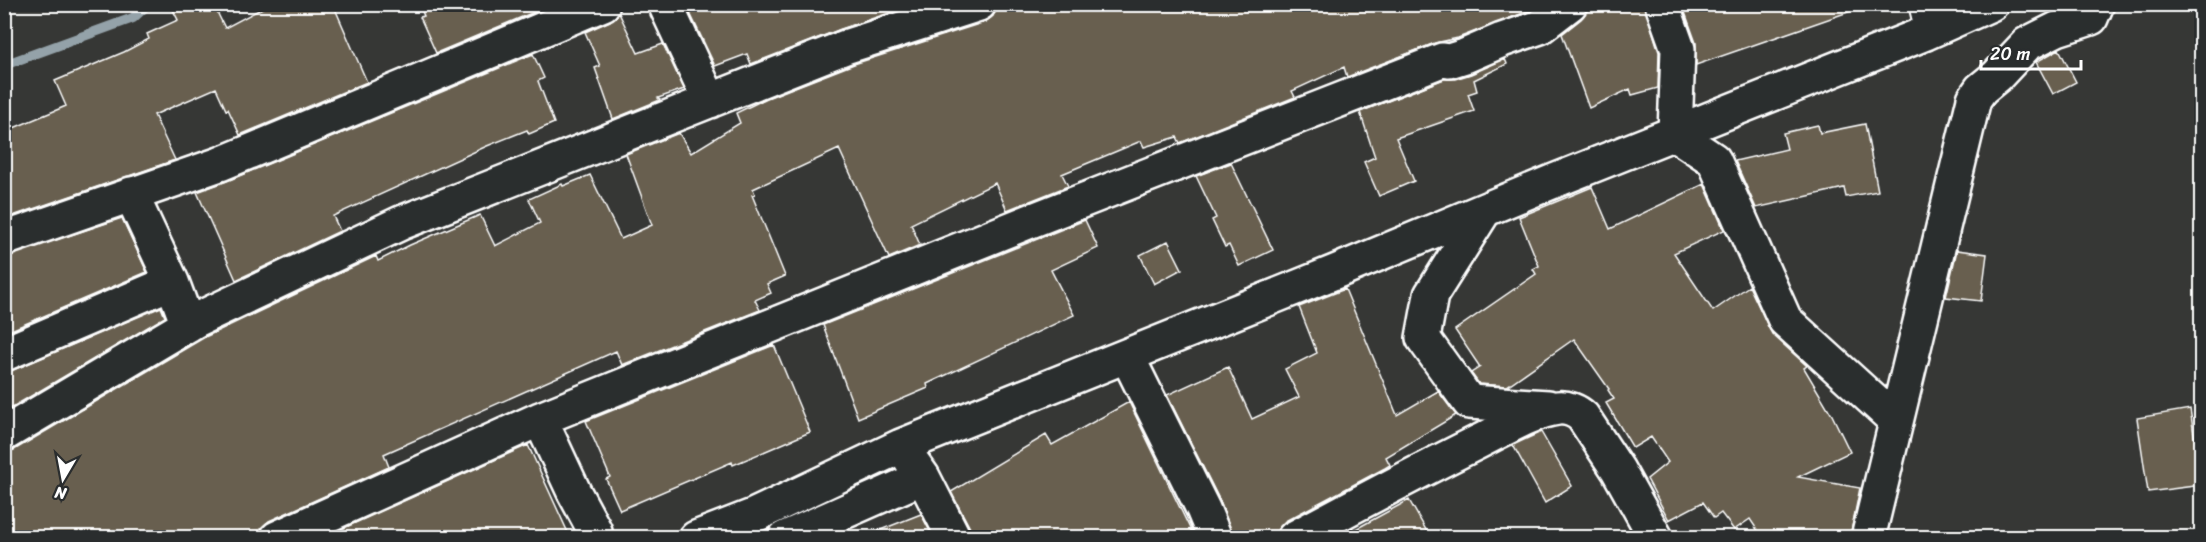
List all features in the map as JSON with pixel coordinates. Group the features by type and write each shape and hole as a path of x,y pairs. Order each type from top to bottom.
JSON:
{"street":[{"path":"4,239 220,164 603,4"},
{"path":"665,4 710,101"},
{"path":"4,434 188,326 401,223 848,46 979,4"},
{"path":"277,537 540,419 1201,153 1442,60 1449,61 1465,56 1540,27 1570,4"},
{"path":"1662,4 1678,49 1675,134"},
{"path":"696,537 753,516 901,446 1675,134 1922,19 1991,4"},
{"path":"1868,537 1974,99 1981,89 1997,76 2027,44 2057,29 2091,18 2097,4"},
{"path":"1675,134 1714,160 1785,320 1896,421"},
{"path":"131,194 172,282 188,326"},
{"path":"1484,211 1431,296 1424,338 1469,402 1560,408 1578,412 1618,470 1656,537"},
{"path":"4,354 172,282"},
{"path":"1127,356 1215,537"},
{"path":"1294,537 1514,424 1560,408"},
{"path":"540,419 573,492 595,531 595,537"},
{"path":"901,446 923,477 954,537"},
{"path":"784,537 923,477"}],"building":[{"path":"170,4 213,4 225,28 270,4 333,4 367,82 240,135 216,88 154,115 175,160 4,219 4,132 66,106 55,81 124,52 149,39 147,34 178,20"},
{"path":"419,4 553,4 436,53 420,17 424,16"},
{"path":"712,4 916,4 841,29 751,64 747,54 715,66 690,13"},
{"path":"997,4 1539,4 1531,10 1458,38 1435,43 1347,77 1344,67 1292,91 1295,97 1180,143 1177,137 1144,147 1141,141 1062,174 1068,186 1007,210 995,183 911,224 920,245 889,258 839,149 753,189 755,194 752,195 785,276 767,284 771,293 755,300 760,310 622,365 616,351 384,454 389,467 269,521 261,528 258,537 4,537 4,453 14,450 205,337 376,256 378,261 480,215 495,246 540,223 529,199 562,184 563,186 590,175 621,239 652,225 626,154 679,133 691,153 740,123 736,113 767,98 854,64 985,22 993,16"},
{"path":"1607,4 1644,4 1659,52 1658,88 1632,95 1630,89 1589,108 1562,34 1581,19 1587,11"},
{"path":"1682,4 1857,4 1857,9 1696,65 1696,43"},
{"path":"619,13 638,53 663,44 684,89 658,98 660,100 613,119 595,68 600,66 585,32 610,21"},
{"path":"2059,49 2076,82 2053,94 2036,62"},
{"path":"533,54 544,78 538,81 554,123 529,134 527,130 487,146 333,216 340,231 236,280 197,192"},
{"path":"1505,59 1507,64 1474,80 1477,91 1468,94 1474,111 1396,138 1414,181 1379,196 1364,162 1375,157 1360,112 1444,79 1455,79 1471,74"},
{"path":"1865,124 1878,191 1846,197 1844,188 1756,208 1735,161 1787,149 1783,133 1818,125 1820,133"},
{"path":"1231,163 1273,250 1239,266 1229,245 1225,247 1212,220 1216,218 1196,176"},
{"path":"1704,184 1724,230 1674,253 1713,311 1749,286 1772,334 1807,366 1804,368 1832,415 1850,452 1798,477 1860,488 1850,537 1762,537 1750,519 1734,530 1721,513 1714,518 1703,502 1669,520 1647,479 1668,462 1651,437 1633,448 1606,403 1614,399 1609,389 1574,339 1507,386 1479,384 1471,373 1480,367 1455,330 1536,274 1533,269 1539,266 1519,217 1592,187 1610,229"},
{"path":"122,218 147,272 4,333 4,257"},
{"path":"1085,220 1098,248 1051,270 1074,315 927,384 928,388 858,418 823,325"},
{"path":"1168,241 1182,269 1154,284 1140,255"},
{"path":"1957,250 1987,254 1981,301 1946,297"},
{"path":"1345,289 1397,415 1438,391 1456,415 1386,457 1390,465 1285,521 1275,537 1233,537 1220,501 1167,395 1228,367 1252,419 1299,397 1285,369 1317,353 1299,307"},
{"path":"161,307 165,317 4,412 4,372"},
{"path":"774,345 810,432 733,465 732,462 620,510 606,479 610,477 586,421"},
{"path":"1129,402 1194,537 972,537 971,530 951,492 1046,435 1052,445"},
{"path":"2190,409 2202,485 2148,492 2137,418"},
{"path":"1541,432 1572,486 1545,503 1513,445"},
{"path":"528,445 570,537 324,537"},
{"path":"1409,500 1430,537 1335,537 1352,528 1354,530"},
{"path":"921,514 933,537 865,537 865,536"}],"waterway":[{"path":"4,65 133,18 148,4"}]}
